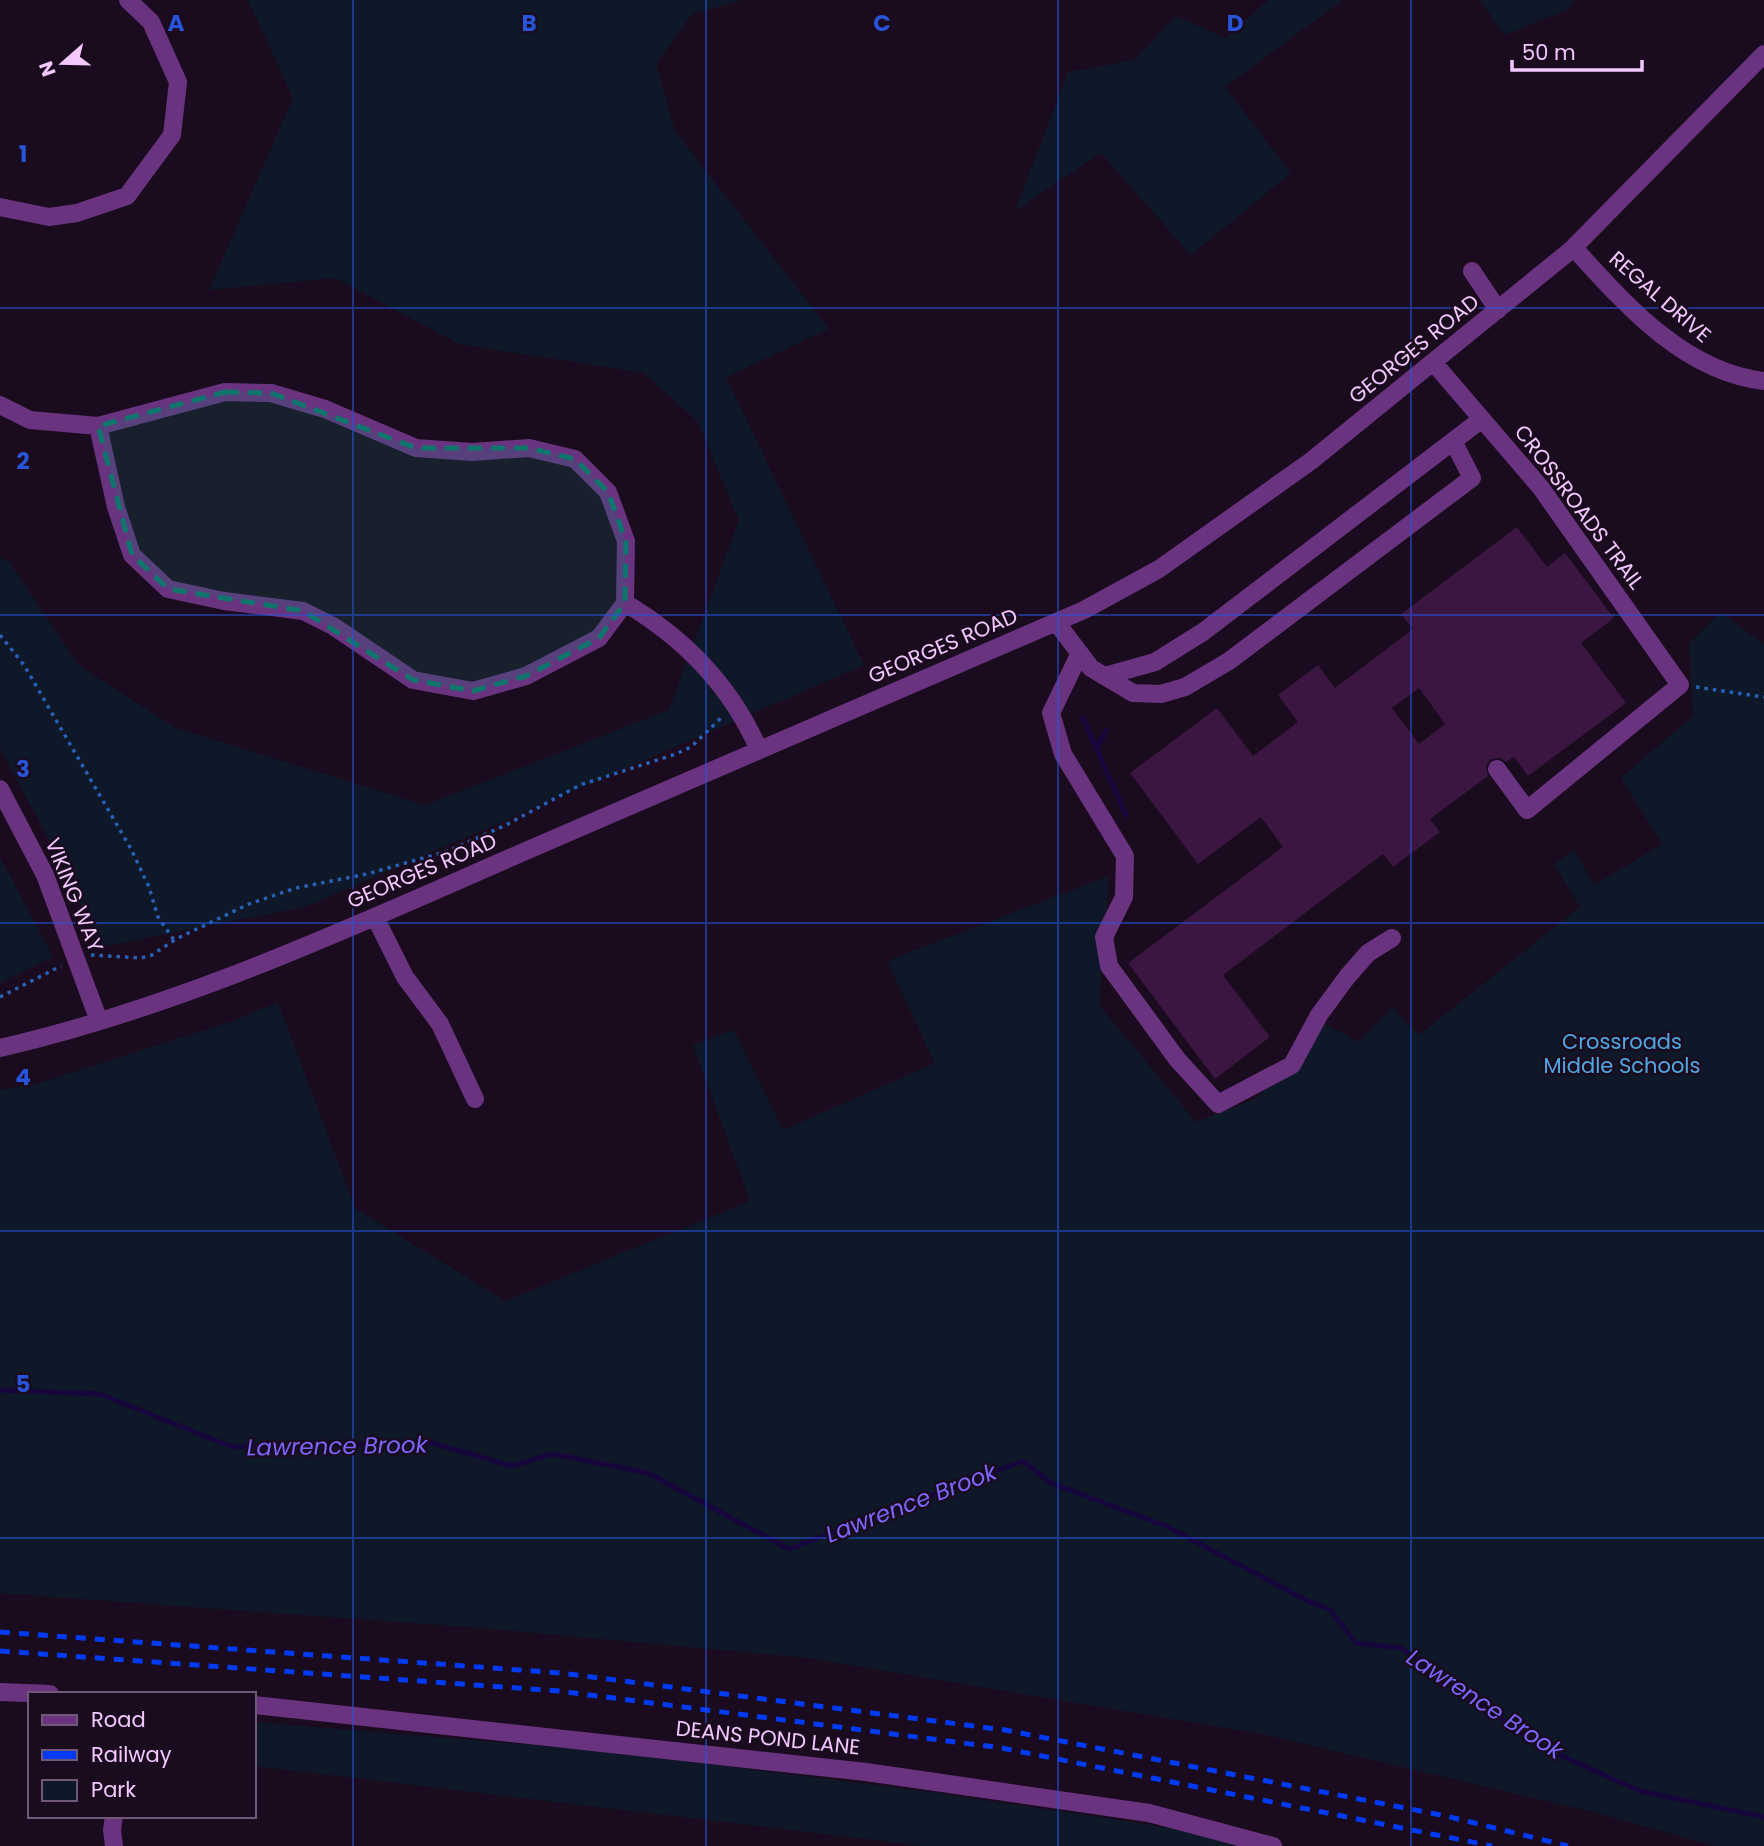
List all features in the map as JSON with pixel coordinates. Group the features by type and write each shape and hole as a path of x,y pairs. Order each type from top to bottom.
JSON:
{"street":[{"path":"0,207 48,218 77,213 127,196 172,135 178,82 151,22 128,0"},
{"name":"GEORGES ROAD","path":"0,1048 99,1021 226,978 376,917 1056,622 1159,569 1311,461 1574,248 1764,54"},
{"name":"REGAL DRIVE","path":"1574,248 1639,313 1689,355 1728,372 1764,381"},
{"path":"1472,271 1498,310"},
{"name":"CROSSROADS TRAIL","path":"1433,362 1541,488 1681,685"},
{"path":"0,405 30,420 99,426 225,392 271,393 325,409 416,448 472,452 529,448 575,459 608,492 626,541 625,603 599,638 526,676 473,691 413,680 333,626 303,611 223,601 168,589 132,555 116,507 99,426"},
{"path":"1105,676 1155,662 1203,632 1482,419"},
{"path":"1056,622 1091,668 1133,693 1161,694 1185,687 1229,661 1472,478 1453,441"},
{"path":"625,603 664,627 702,664 738,708 758,750"},
{"path":"1080,653 1051,713 1063,754 1125,856 1124,897 1104,937 1109,966 1177,1059 1218,1104 1292,1065 1319,1015 1347,976 1368,953 1392,938"},
{"path":"1497,769 1527,810 1681,685"},
{"name":"VIKING WAY","path":"0,789 45,875 99,1021"},
{"path":"376,917 405,977 440,1024 475,1099"},
{"path":"0,1692 28,1693"},
{"name":"DEANS POND LANE","path":"256,1705 866,1772 1149,1813 1273,1846"},
{"path":"114,1818 114,1846"}],"path":[{"path":"0,635 24,665 131,849 149,887 158,917 174,940"},
{"path":"1681,685 1764,696"},
{"path":"90,956 141,958 249,904 296,888 367,874 448,851 506,825 580,785 691,747 722,718"},
{"path":"0,997 64,965"}],"highlighted area":[{"path":"225,392 271,393 416,448 529,448 575,459 608,492 626,541 625,603 599,638 526,676 473,691 413,680 303,611 168,589 132,555 98,426"}],"green space":[{"path":"248,0 743,0 692,14 656,64 675,131 829,329 726,377 864,665 305,907 96,948 73,885 0,748 0,557 10,563 78,665 176,728 425,805 669,710 739,520 697,421 644,373 459,344 335,278 209,290 293,98"},
{"path":"1268,0 1343,0 1225,87 1291,173 1191,255 1101,153 1015,211 1068,72 1135,60 1175,16 1226,38"},
{"path":"1480,0 1574,0 1569,9 1504,35"},
{"name":"Crossroads Middle Schools","path":"1720,612 1764,644 1764,1846 1715,1846 1597,1813 1267,1735 808,1658 481,1628 0,1593 0,1090 39,1083 233,1021 278,1002 355,1208 505,1301 750,1201 693,1045 734,1030 783,1130 935,1063 887,961 1109,876 1099,1005 1196,1122 1257,1098 1322,1022 1359,1042 1392,1007 1419,1035 1580,907 1554,864 1574,850 1594,885 1662,844 1621,778 1693,716 1689,644"},
{"path":"0,857 53,957 0,983"},
{"path":"256,1722 603,1751 930,1792 1184,1830 1235,1846 925,1846 256,1766"}],"building":[{"path":"1517,527 1547,567 1565,553 1614,618 1581,643 1626,703 1528,776 1514,757 1506,762 1501,758 1491,759 1486,765 1488,776 1430,819 1440,832 1393,867 1383,854 1223,975 1270,1037 1215,1079 1128,963 1283,847 1261,817 1198,864 1130,773 1217,708 1253,756 1298,722 1278,695 1318,665 1335,688 1413,629 1401,614","holes":["1419,688 1445,724 1419,744 1392,708"]}],"waterway":[{"path":"1083,718 1126,815"},
{"path":"1097,748 1106,730"},
{"name":"Lawrence Brook","path":"0,1390 100,1394 232,1447 433,1443 511,1466 553,1454 648,1473 789,1549 1023,1461 1051,1483 1166,1526 1330,1610 1356,1643 1401,1648 1544,1748 1640,1791 1764,1817"}],"railway":[{"path":"0,1632 561,1673 1005,1730 1446,1816 1568,1846"},
{"path":"0,1651 559,1691 1002,1748 1492,1846"}]}
